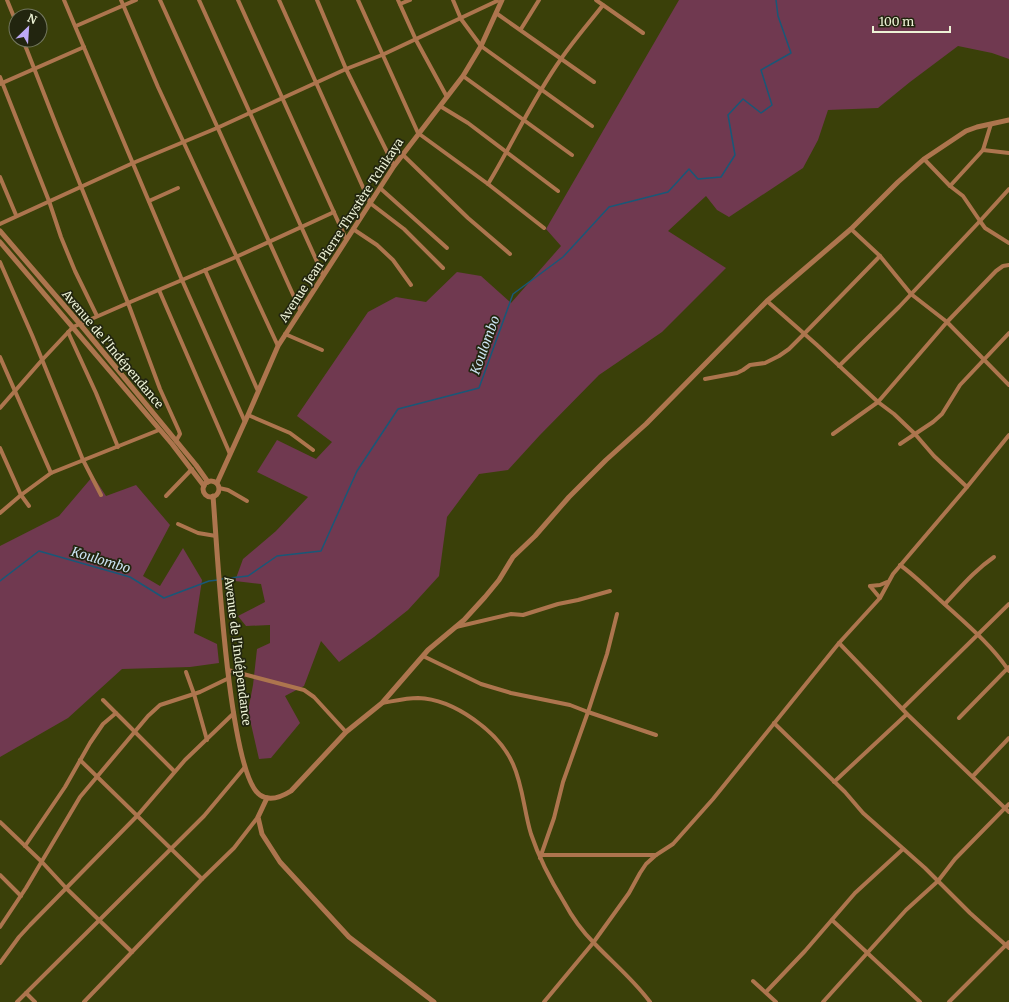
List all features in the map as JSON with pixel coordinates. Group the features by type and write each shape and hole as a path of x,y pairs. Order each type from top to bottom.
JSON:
{"street":[{"path":"64,0 182,280 245,422"},
{"path":"121,0 236,257 278,346"},
{"path":"76,26 136,0"},
{"path":"160,0 300,310"},
{"path":"199,0 323,275"},
{"path":"238,0 346,239"},
{"path":"279,0 370,203 404,229 443,268"},
{"path":"317,0 346,69 394,166"},
{"path":"358,0 418,133 488,184 544,228"},
{"path":"410,0 399,2 416,40 448,96"},
{"path":"453,0 461,18 481,46 592,126"},
{"path":"521,29 539,0"},
{"path":"596,0 643,32"},
{"path":"0,224 16,215 80,186 218,128 346,69 416,40 499,1"},
{"name":"Avenue Jean Pierre Thystère Tchikaya","path":"218,486 230,454 278,346 402,154 462,76 481,46 496,13 499,1"},
{"path":"488,184 507,153 523,120 561,58 603,5"},
{"path":"496,13 521,29 594,82"},
{"path":"1,84 84,47"},
{"path":"26,48 80,186 128,302 160,389 179,431 180,434 176,441"},
{"path":"462,76 572,155"},
{"path":"0,77 1,84 49,201 75,271 97,316"},
{"path":"440,106 468,123 558,191"},
{"path":"84,1002 234,848 258,817 267,798 283,797 291,791 346,732 382,704 423,656 464,620 485,598 499,580 513,557 535,536 570,497 606,460 646,424 767,301 851,229 898,182 924,159 966,131 1009,120"},
{"path":"950,186 983,150 992,124"},
{"path":"983,150 1009,153"},
{"path":"402,154 468,218 510,254"},
{"path":"924,159 950,186 963,196 980,221 990,232 1009,243"},
{"path":"0,177 16,215"},
{"path":"149,201 178,188"},
{"path":"380,188 447,248"},
{"path":"839,366 911,294 1009,189"},
{"path":"0,408 73,327 128,302 236,257 334,212"},
{"path":"353,229 377,245 393,260 411,285"},
{"path":"851,229 880,256 911,294 947,322 1009,385"},
{"name":"Avenue de l'Indépendance","path":"0,231 80,324 208,482"},
{"name":"Avenue de l'Indépendance","path":"0,242 192,469 204,486"},
{"path":"705,379 737,373 750,365 765,362 779,356 789,349 880,256"},
{"path":"0,262 83,460 101,495"},
{"path":"833,434 878,402 947,322 996,271 1003,266 1009,265"},
{"path":"205,270 258,391"},
{"path":"159,290 230,454"},
{"path":"767,301 878,402 894,414 967,488"},
{"path":"68,332 96,393 118,447"},
{"path":"900,444 942,414 960,385 1009,333"},
{"path":"285,334 322,350"},
{"path":"0,358 51,473"},
{"path":"248,415 290,433 313,450"},
{"path":"0,513 21,495 51,473 159,430"},
{"path":"544,1002 594,943 629,893 646,864 656,855 673,844 713,800 839,643 880,598 887,582 900,564 967,488 1009,435"},
{"path":"0,448 21,495 29,506"},
{"path":"166,496 192,469"},
{"path":"218,486 218,493 214,496 209,496 204,490 204,486 208,482 212,481 218,486 247,501"},
{"name":"Avenue de l'Indépendance","path":"214,496 219,587 234,713 245,767 253,786 259,795 267,798"},
{"path":"178,524 198,533 216,536"},
{"path":"945,604 971,575 994,557"},
{"path":"900,564 914,575 997,654 1008,669 959,718"},
{"path":"880,598 870,586 880,586 887,582"},
{"path":"456,627 511,614 523,615 558,604 610,591"},
{"path":"902,708 1009,604"},
{"path":"541,857 554,818 563,782 607,654 617,614"},
{"path":"839,643 907,714 1009,812"},
{"path":"423,656 481,684 511,693 570,705 656,735"},
{"path":"228,670 304,690 314,697 346,732"},
{"path":"186,672 207,740"},
{"path":"0,927 42,862 80,797 148,716 160,705 194,694 229,678"},
{"path":"382,704 419,698 439,702 460,710 489,732 504,747 513,764 520,783 531,834 564,902 580,927 594,943 639,987 650,1002"},
{"path":"103,700 174,771"},
{"path":"25,846 65,786 103,724 116,713"},
{"path":"0,963 19,937 137,816 174,771 234,713"},
{"path":"834,782 907,714"},
{"path":"774,723 864,812 970,913 1008,945 949,1002"},
{"path":"973,776 1009,738"},
{"path":"80,760 202,880"},
{"path":"17,1002 204,816 245,767"},
{"path":"824,1002 915,900 938,881 955,859 1009,804"},
{"path":"258,817 262,834 280,862 349,937 434,1002"},
{"path":"0,822 42,862 66,889 132,952"},
{"path":"0,830 4,826"},
{"path":"766,992 805,951 855,893 903,849"},
{"path":"541,857 656,855"},
{"path":"0,874 21,896"},
{"path":"832,920 920,1002"},
{"path":"753,980 776,1002"},
{"path":"26,993 35,1002"}],"shaded area":[{"path":"679,0 1009,0 1009,59 992,53 958,46 878,108 828,110 818,140 803,168 729,217 717,210 706,196 668,231 726,268 662,332 599,375 508,470 479,474 447,517 439,576 408,610 339,662 321,641 304,686 285,696 300,723 271,758 259,759 248,711 253,685 257,649 270,643 270,625 246,626 238,616 265,602 261,584 235,581 243,559 276,531 308,497 257,472 277,440 316,459 332,442 297,416 368,312 396,297 426,302 457,272 481,276 511,303 561,246 546,229"},
{"path":"93,476 106,496 136,485 170,525 143,576 160,586 183,548 202,580 194,633 217,644 219,663 190,667 122,669 68,718 0,757 0,546 59,516"}],"waterway":[{"name":"Koulombo","path":"221,579 248,576 277,556 321,551 357,471 398,409 479,388 513,294 563,257 609,207 668,192 689,169 698,179 721,177 735,155 728,115 743,99 761,113 772,105 761,70 791,53 778,16 776,0"},
{"name":"Koulombo","path":"0,581 39,551 130,577 164,598 209,581 218,580"}]}
